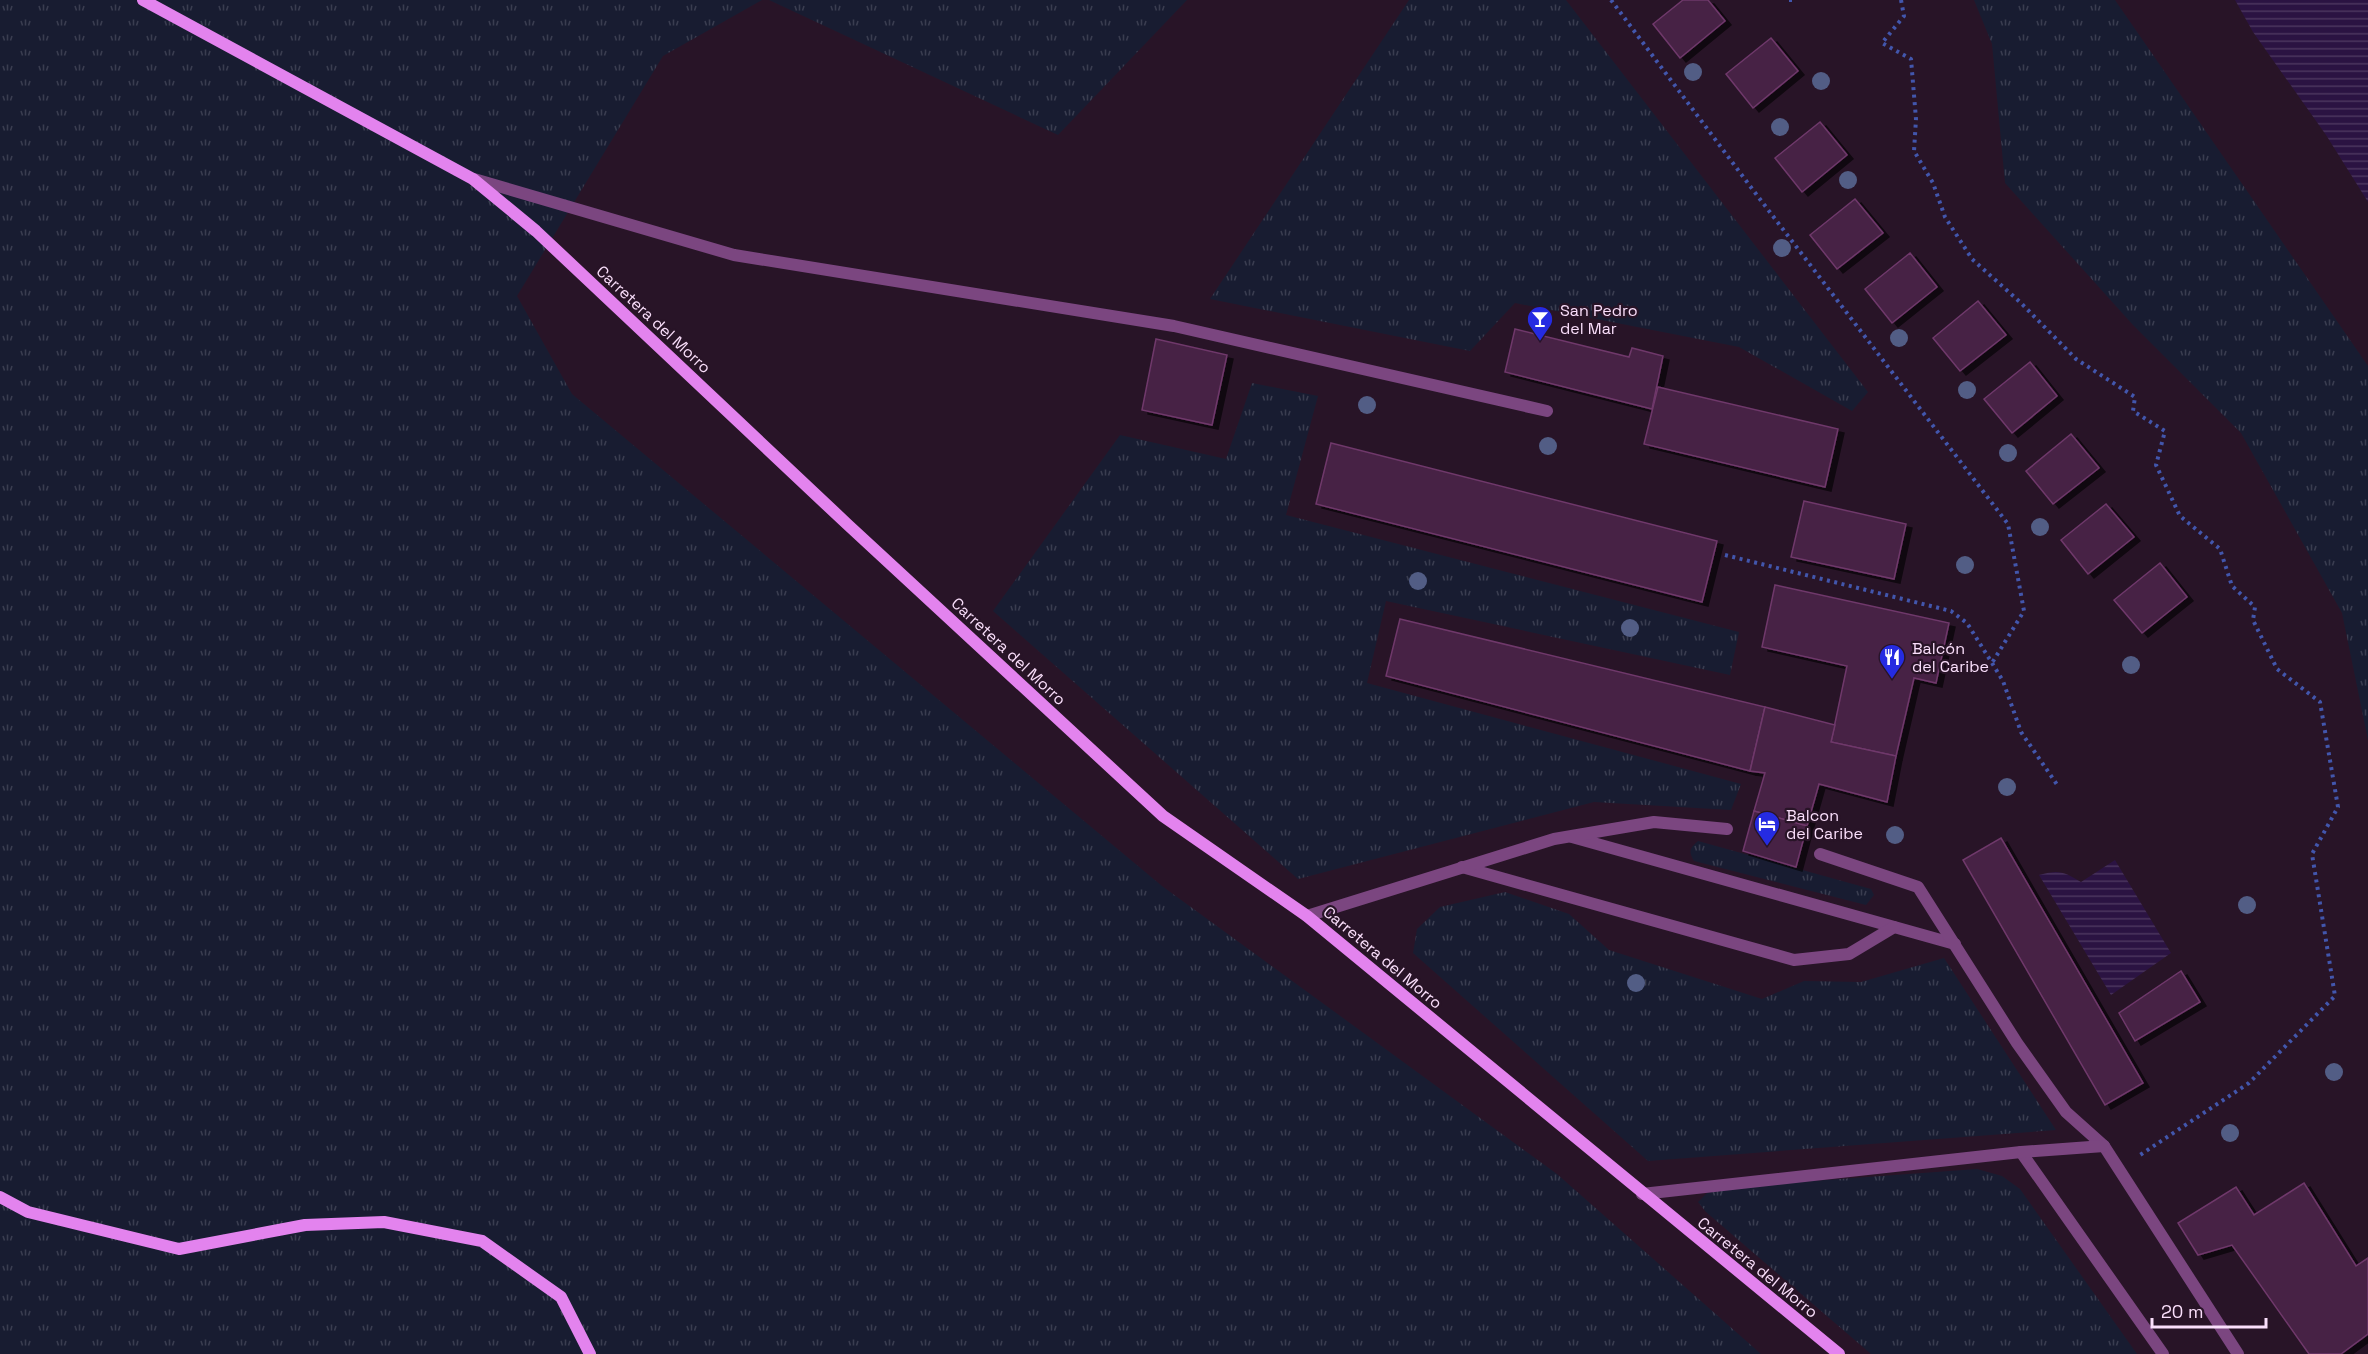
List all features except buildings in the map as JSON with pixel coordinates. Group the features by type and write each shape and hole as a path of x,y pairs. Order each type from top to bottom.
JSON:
{"main road":[{"name":"Carretera del Morro","path":"143,0 473,179 536,231 847,524 1163,816 1307,916 1839,1354"},
{"path":"0,1197 28,1212 179,1249 305,1226 384,1222 482,1241 561,1297 590,1354"}],"lane":[{"path":"473,179 734,255 1174,327 1547,411"},
{"path":"1307,916 1568,836 1654,822 1726,829"},
{"path":"1568,836 1955,945"},
{"path":"1820,854 1918,887 2017,1043 2066,1112 2104,1146 2238,1354"},
{"path":"1462,867 1794,960 1849,954 1894,927"},
{"path":"1642,1194 2021,1152 2104,1146"},
{"path":"2021,1152 2163,1354"}],"path":[{"path":"1611,0 2008,524 2024,611 1992,663"},
{"path":"1789,0 1796,0"},
{"path":"1901,0 1904,16 1882,43 1911,59 1916,119 1914,150 1933,183 1945,217 1972,259 2021,303 2076,359 2134,397 2133,411 2165,431 2156,465 2180,516 2220,549 2232,586 2255,607 2253,620 2277,669 2320,702 2338,807 2312,854 2335,996 2249,1083 2119,1169"},
{"path":"1725,555 1951,611 1967,623 1992,663 2003,681 2021,732 2058,786"}],"green space":[{"path":"0,0 762,0 663,56 517,296 572,394 1162,886 1557,1174 1761,1354 0,1354"},
{"path":"769,0 1187,0 1058,135"},
{"path":"1409,0 1566,0 1868,392 1852,411 1739,347 1515,303 1470,351 1210,299"},
{"path":"1974,0 2115,0 2368,366 2368,740 2342,613 2241,433 2133,325 2005,183 1992,44"},
{"path":"1252,383 1318,396 1286,515 1739,632 1730,675 1386,601 1367,683 1741,784 1731,810 1594,802 1298,879 993,611 1120,435 1226,459"},
{"path":"1698,841 1871,889 1874,895 1866,905 1694,861 1691,850"},
{"path":"1505,892 1569,914 1609,950 1762,999 1804,981 1861,982 1944,958 2056,1130 1648,1161 1413,953 1417,929 1440,907"},
{"path":"1977,1169 2002,1176 2020,1189 2137,1354 1871,1354 1706,1212 1698,1202 1707,1193 1728,1187"}],"shaded area":[{"path":"2235,0 2368,0 2368,202 2326,135 2253,32"},
{"path":"2115,860 2171,953 2111,995 2039,875 2052,872 2062,873 2081,882"}],"place":[{"name":"San Pedro del Mar","path":"1540,342"},
{"name":"Balcón del Caribe","path":"1892,680"},
{"name":"Balcon del Caribe","path":"1767,847"}]}
